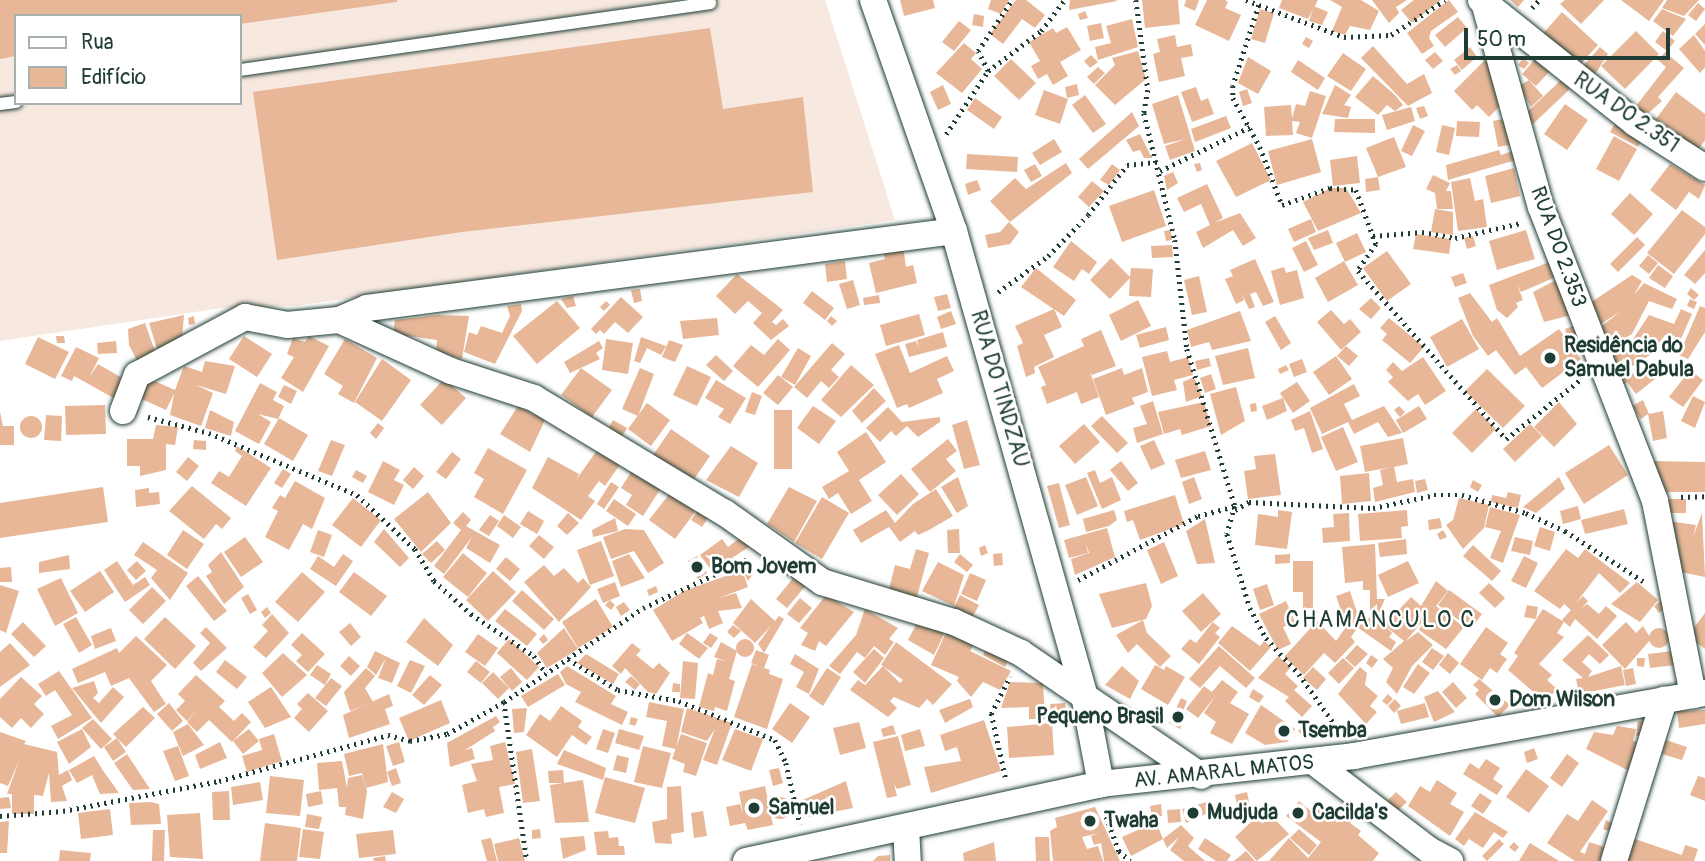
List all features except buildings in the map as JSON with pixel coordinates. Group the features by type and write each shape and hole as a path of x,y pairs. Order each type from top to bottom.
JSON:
{"street":[{"name":"RUA DO TINDZAU","path":"873,0 954,231 1084,695 1098,785"},
{"name":"RUA DO 2.351","path":"1482,1 1635,124 1705,168"},
{"name":"RUA DO 2.353","path":"1482,1 1545,218 1655,501 1672,601 1699,694"},
{"path":"123,411 137,375 245,317 287,325 340,320 367,308 954,231"},
{"path":"340,320 451,370 534,398 725,513 768,548 822,582 954,622 1021,653 1201,776"},
{"name":"AV. AMARAL MATOS","path":"746,861 1098,785 1314,762 1699,694"},
{"path":"1614,861 1664,700"},
{"path":"1314,762 1429,850 1450,861"},
{"path":"906,827 908,861"}],"lane":[{"path":"242,70 710,3"}],"path":[{"path":"988,71 978,51 1012,0"},
{"path":"929,160 988,71 1041,31 1064,0"},
{"path":"1136,0 1147,90 1144,113 1175,240 1187,349 1235,508 1227,534 1250,608 1266,638 1332,717 1353,756"},
{"path":"1246,0 1344,37 1391,35 1445,0"},
{"path":"1259,5 1233,86 1233,98 1250,127 1282,205 1330,188 1356,190 1376,244 1358,271 1506,439 1548,402 1601,366"},
{"path":"1160,171 1250,127"},
{"path":"991,297 1048,256 1088,215 1127,165 1157,162"},
{"path":"1373,236 1422,232 1455,238 1545,218"},
{"path":"123,411 209,433 356,495 415,549 434,581 471,614 534,656 546,673"},
{"path":"1055,589 1088,576 1198,516 1249,502 1373,508 1434,495 1462,495 1526,513 1565,531 1672,601"},
{"path":"0,816 63,811 219,781 388,735 411,741 447,734 504,702 643,608 768,548"},
{"path":"1009,806 991,714 1021,653"},
{"path":"568,659 618,690 679,701 775,740 786,763 805,849"},
{"path":"504,702 527,861"},
{"path":"1098,785 1119,851 1130,861"}],"shaded area":[{"path":"0,0 825,0 895,220 295,306 222,308 0,341"}],"place":[{"name":"Residência do Samuel Dabula","path":"1550,358"},
{"name":"Bom Jovem","path":"697,567"},
{"name":"Dom Wilson","path":"1495,700"},
{"name":"Pequeno Brasil","path":"1178,717"},
{"name":"Tsemba","path":"1284,731"},
{"name":"Samuel","path":"754,808"},
{"name":"Mudjuda","path":"1193,813"},
{"name":"Cacilda's","path":"1298,813"},
{"name":"Twaha","path":"1090,821"}],"district":[{"name":"CHAMANCULO C","path":"1381,620"}]}
